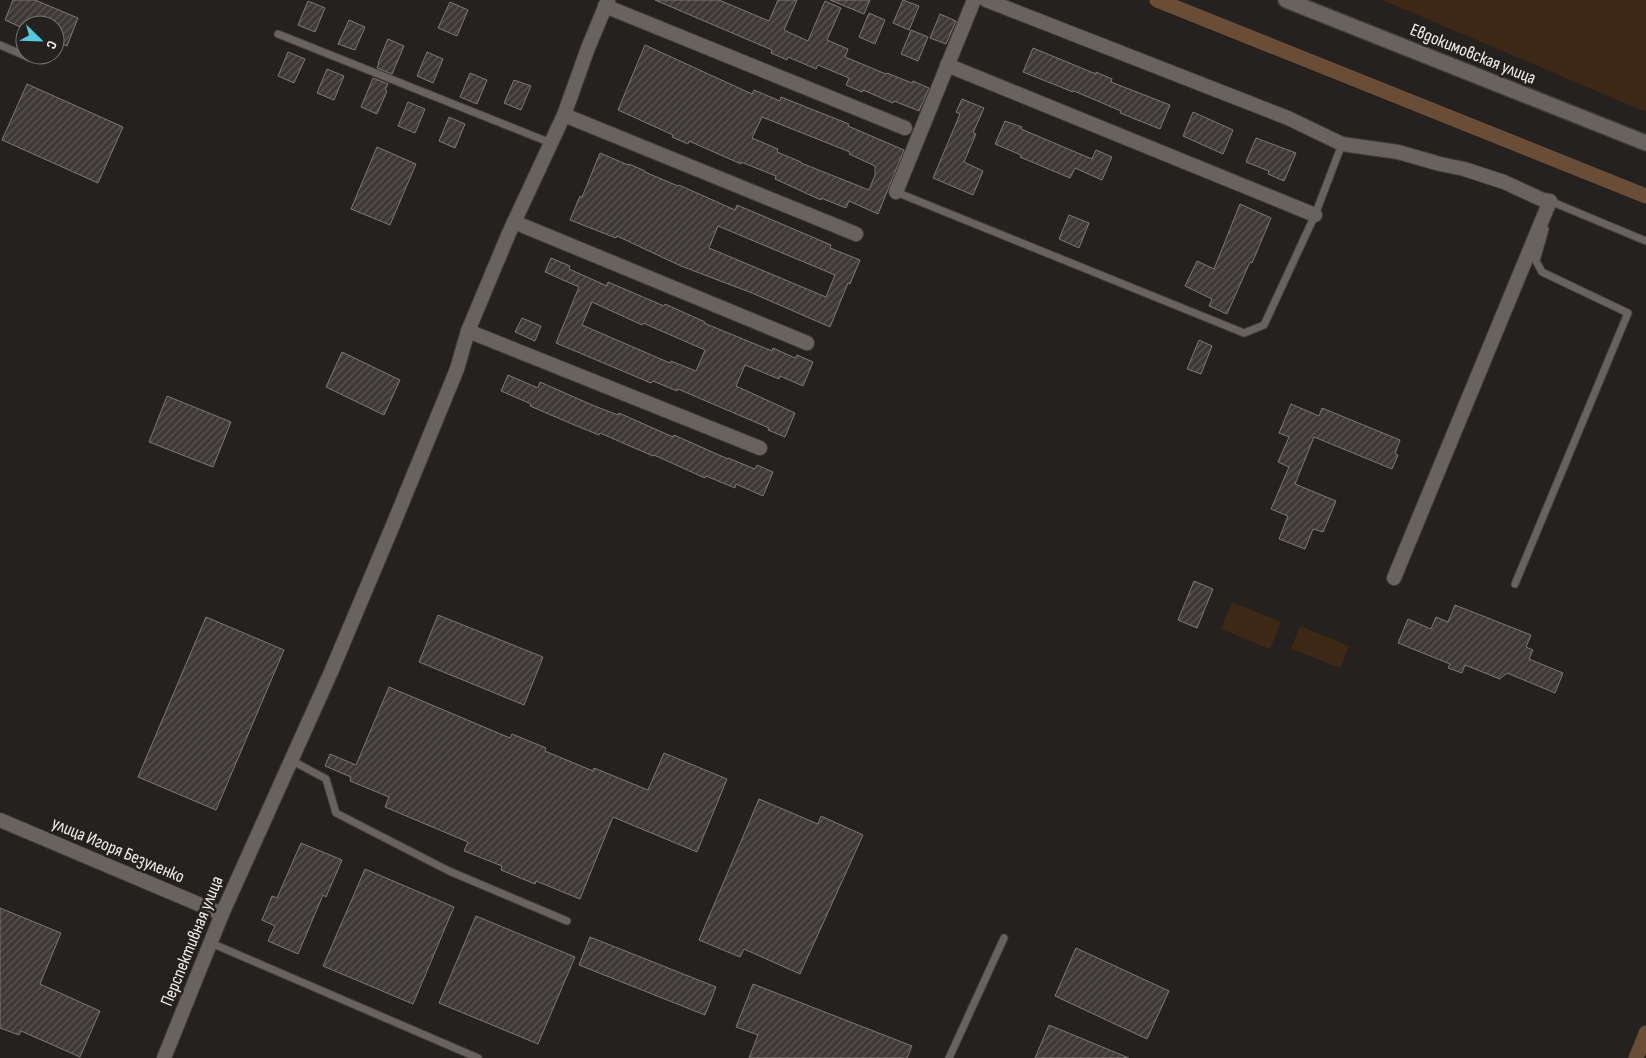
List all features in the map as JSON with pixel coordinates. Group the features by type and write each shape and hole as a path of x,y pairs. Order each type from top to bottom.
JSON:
{"main road":[{"name":"Евдокимовская улица","path":"1286,0 1304,3 1646,143"}],"street":[{"path":"896,192 974,0"},
{"path":"986,0 1288,118 1342,144 1398,152 1440,164 1464,168 1504,182 1543,200 1550,200 1394,578"},
{"path":"606,3 905,128"},
{"name":"Перспективная улица","path":"164,1058 222,914 331,672 405,497 457,369 468,331 514,222 564,115 606,3"},
{"path":"947,64 1315,215"},
{"path":"564,115 856,234"},
{"path":"514,222 807,343"},
{"path":"468,331 760,448"},
{"name":"улица Игоря Безуленко","path":"0,820 222,914"}],"lane":[{"path":"278,34 551,143"},
{"path":"0,45 15,52"},
{"path":"896,192 1244,333 1264,325 1315,215 1342,144"},
{"path":"1514,584 1628,313 1542,272 1536,261 1548,218 1550,200 1574,212 1646,241"},
{"path":"290,760 326,778 336,812 449,872 567,921"},
{"path":"949,1058 1004,938"},
{"path":"211,943 478,1058"}],"shaded area":[{"path":"1382,0 1646,0 1646,112"},
{"path":"1232,602 1281,622 1270,649 1221,629"},
{"path":"1300,626 1349,646 1340,668 1291,649"}],"building":[{"path":"13,0 35,0 78,18 67,46 65,45 65,15 15,15 15,24 5,20"},
{"path":"655,0 719,0 769,21 778,0 797,0 784,30 808,41 825,1 841,8 827,40 848,49 845,57 886,74 912,83 913,81 929,88 919,111 894,101 893,103 846,85 849,78 818,65 816,69 788,57 787,60 771,53 772,50"},
{"path":"830,0 870,0 864,14"},
{"path":"903,0 919,6 909,30 893,23"},
{"path":"308,1 325,8 315,32 298,25"},
{"path":"450,2 468,10 457,36 438,28"},
{"path":"869,13 885,20 875,44 859,37"},
{"path":"940,14 956,21 946,44 930,38"},
{"path":"349,20 365,27 355,50 338,44"},
{"path":"911,30 928,37 918,61 901,54"},
{"path":"388,39 404,46 392,74 377,68"},
{"path":"645,45 752,94 754,90 780,101 781,97 849,124 848,126 904,150 878,214 849,201 846,208 821,198 821,200 775,179 776,176 741,162 741,164 689,141 688,144 672,137 673,135 618,110","holes":["762,117 850,152 849,154 875,166 875,175 869,190 801,163 777,152 778,149 752,138"]},
{"path":"1033,48 1096,74 1096,72 1112,79 1111,82 1170,105 1160,129 1120,113 1121,111 1074,91 1023,72"},
{"path":"288,52 305,59 294,83 278,76"},
{"path":"427,52 443,59 433,83 417,76"},
{"path":"327,69 344,76 334,100 317,93"},
{"path":"470,73 487,80 477,104 460,97"},
{"path":"373,78 388,84 377,114 361,107"},
{"path":"514,80 531,86 521,110 504,103"},
{"path":"27,84 123,127 98,183 2,140"},
{"path":"962,99 984,108 973,133 976,134 964,162 983,171 973,195 933,178 960,114 956,112"},
{"path":"408,102 425,109 415,133 398,126"},
{"path":"1193,112 1233,130 1223,154 1183,136"},
{"path":"449,117 465,124 455,148 439,141"},
{"path":"1005,121 1092,159 1096,150 1112,157 1102,180 1075,168 1070,178 1020,157 1021,155 995,144"},
{"path":"1256,138 1296,153 1284,181 1268,174 1269,171 1246,162"},
{"path":"377,147 416,164 390,225 351,209"},
{"path":"600,153 735,210 737,205 831,245 830,248 860,260 850,284 848,283 830,327 752,293 681,266 617,236 616,238 570,220 580,196 582,197","holes":["718,226 835,275 826,297 709,248"]},
{"path":"1240,204 1271,218 1227,314 1209,306 1212,299 1185,286 1197,261 1214,269"},
{"path":"1069,215 1089,223 1079,248 1059,239"},
{"path":"551,258 570,266 569,269 607,286 608,282 664,306 665,304 704,323 772,351 773,348 795,358 797,355 813,362 803,386 780,376 779,379 745,365 736,386 795,413 785,437 768,430 769,428 678,389 677,391 653,381 651,383 556,343 579,287 545,272","holes":["592,302 642,325 643,323 705,350 696,371 671,361 670,363 582,325"]},
{"path":"522,318 541,326 535,341 515,332"},
{"path":"1199,340 1212,346 1201,374 1187,369"},
{"path":"342,352 400,380 384,415 326,387"},
{"path":"508,375 538,388 540,382 592,405 618,415 619,413 673,437 674,435 728,459 755,469 757,465 773,472 763,496 736,484 735,488 706,476 705,478 654,455 600,433 599,435 530,406 531,404 501,391"},
{"path":"167,396 231,422 213,467 149,442"},
{"path":"1291,404 1319,416 1322,408 1400,440 1395,454 1398,455 1392,469 1314,437 1295,484 1336,501 1323,532 1313,529 1305,549 1279,539 1288,516 1271,509 1289,467 1278,462 1289,437 1279,433"},
{"path":"1194,581 1213,589 1197,628 1178,620"},
{"path":"1455,605 1531,635 1526,647 1533,650 1529,659 1563,673 1555,693 1507,673 1500,679 1465,665 1462,673 1448,668 1450,664 1398,643 1408,619 1431,629 1436,617 1448,622"},
{"path":"438,615 543,657 524,705 419,662"},
{"path":"206,617 284,650 216,810 138,777"},
{"path":"389,687 510,738 512,734 546,748 545,751 593,771 594,768 648,790 664,753 727,779 697,852 613,817 580,899 536,881 535,884 501,870 502,866 464,851 468,842 385,807 389,797 350,781 351,777 325,766 330,754 356,765"},
{"path":"759,799 818,824 821,816 863,835 800,974 744,949 740,957 699,940"},
{"path":"301,843 342,860 326,897 323,895 298,954 268,941 275,926 262,920 272,896 277,898"},
{"path":"365,869 454,907 413,1004 323,966"},
{"path":"0,908 61,933 40,984 100,1011 80,1057 21,1031 19,1035 0,1028"},
{"path":"476,916 575,957 538,1044 439,1003"},
{"path":"590,937 716,987 705,1015 579,965"},
{"path":"1076,948 1169,991 1147,1039 1055,996"},
{"path":"753,984 912,1046 907,1058 749,1058 758,1035 736,1027"},
{"path":"1049,1025 1129,1058 1035,1058"}],"waterway":[{"path":"1157,0 1646,196"},
{"path":"1636,1058 1646,1033"}]}
